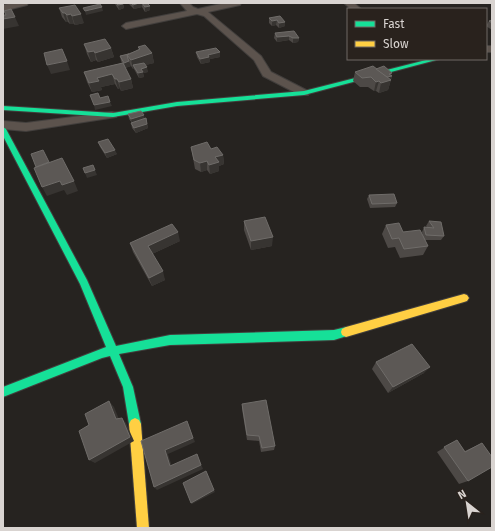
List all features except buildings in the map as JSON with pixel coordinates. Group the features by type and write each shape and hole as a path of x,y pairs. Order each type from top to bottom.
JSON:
{"street":[{"path":"3,8 24,3"},
{"path":"184,3 190,9 207,14 258,58 267,74 304,93"},
{"path":"126,26 237,3"},
{"path":"3,125 26,127 114,115 177,104 304,93 433,60"},
{"path":"3,108 114,115"},
{"path":"3,129 84,283 128,387 135,421 143,528"},
{"path":"3,392 102,353 170,340 334,335 464,298"}],"traffic: fast":[{"path":"3,108 113,115 177,104 304,93 433,60"},
{"path":"3,129 84,283 128,387 135,424"},
{"path":"3,392 102,353 170,340 334,335 346,332"}],"traffic: slow":[{"path":"346,332 464,298"},
{"path":"135,424 143,528"}]}
